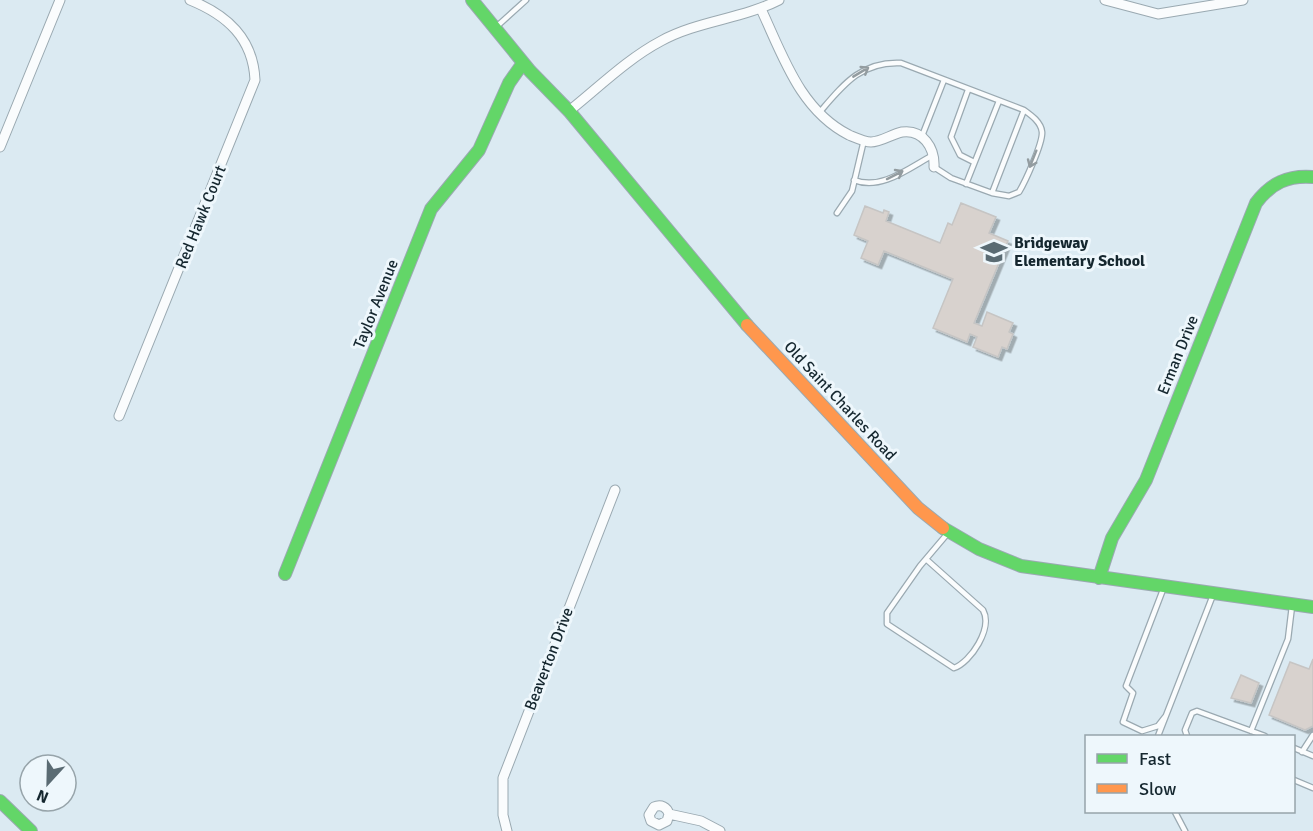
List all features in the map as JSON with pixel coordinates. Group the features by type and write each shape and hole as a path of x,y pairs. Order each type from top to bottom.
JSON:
{"street":[{"path":"0,147 3,128 60,0"},
{"name":"Red Hawk Court","path":"119,416 255,80 251,58 243,37 227,20 210,8 190,0"},
{"name":"Old Saint Charles Road","path":"472,0 523,63 569,111 730,307 918,508 948,533 989,555 1022,566 1213,595 1313,607"},
{"path":"569,111 661,41 689,29 761,9 779,0"},
{"path":"1105,0 1158,14 1243,0"},
{"path":"761,9 803,97 819,113 849,135 871,142 904,131 922,136 933,155 934,167"},
{"name":"Taylor Avenue","path":"285,574 432,209 447,183 478,152 490,131 512,75 523,63"},
{"name":"Erman Drive","path":"1099,578 1112,538 1146,480 1256,203 1264,190 1275,182 1289,176 1313,177"},
{"name":"Beaverton Drive","path":"507,831 503,814 503,778 615,490"},
{"path":"0,801 31,831"},
{"path":"669,814 701,821 720,831"}],"lane":[{"path":"495,28 526,0"},
{"path":"819,113 856,73 878,64 901,63 1024,110 1033,116 1041,129 1040,142 1019,192 1009,196 966,184 934,167"},
{"path":"922,136 944,80"},
{"path":"968,90 951,137 960,155 975,162"},
{"path":"966,184 999,101"},
{"path":"992,193 1024,110"},
{"path":"837,213 852,191 864,140"},
{"path":"854,180 865,185 877,184 933,155"},
{"path":"927,560 983,610 987,618 986,631 962,665 954,668 887,624 886,620 887,613 920,566 948,533"},
{"path":"1164,587 1126,686 1132,693 1123,722 1137,730 1148,730 1158,726 1165,717"},
{"path":"1158,735 1213,595"},
{"path":"1251,731 1288,639 1292,605"},
{"path":"1187,735 1185,730 1192,713 1197,711 1262,735"},
{"path":"1302,752 1313,735"},
{"path":"1295,749 1313,756"},
{"path":"1295,781 1313,788"},
{"path":"1176,813 1185,831"}],"building":[{"path":"961,203 996,217 989,233 1008,241 974,323 982,326 987,312 1013,323 1009,332 1013,334 1007,349 1002,347 998,357 973,347 977,337 970,334 967,342 933,328 953,279 884,251 878,265 861,258 868,241 854,235 865,206 883,213 884,210 889,212 886,221 940,243 948,223 952,225"},
{"path":"1313,659 1313,726 1305,730 1269,715 1290,662 1309,669"},
{"path":"1241,675 1259,683 1251,703 1231,698"}],"traffic: fast":[{"path":"472,0 530,71 569,111 747,325"},
{"path":"285,574 431,209 479,150 509,83 523,63"},
{"path":"1099,578 1112,538 1146,480 1256,203 1274,185 1296,177 1313,177"},
{"path":"943,528 979,549 1021,566 1313,607"},
{"path":"0,801 31,831"}],"traffic: slow":[{"path":"747,325 918,508 943,528"}],"place":[{"name":"Bridgeway Elementary School","path":"994,252"}]}
